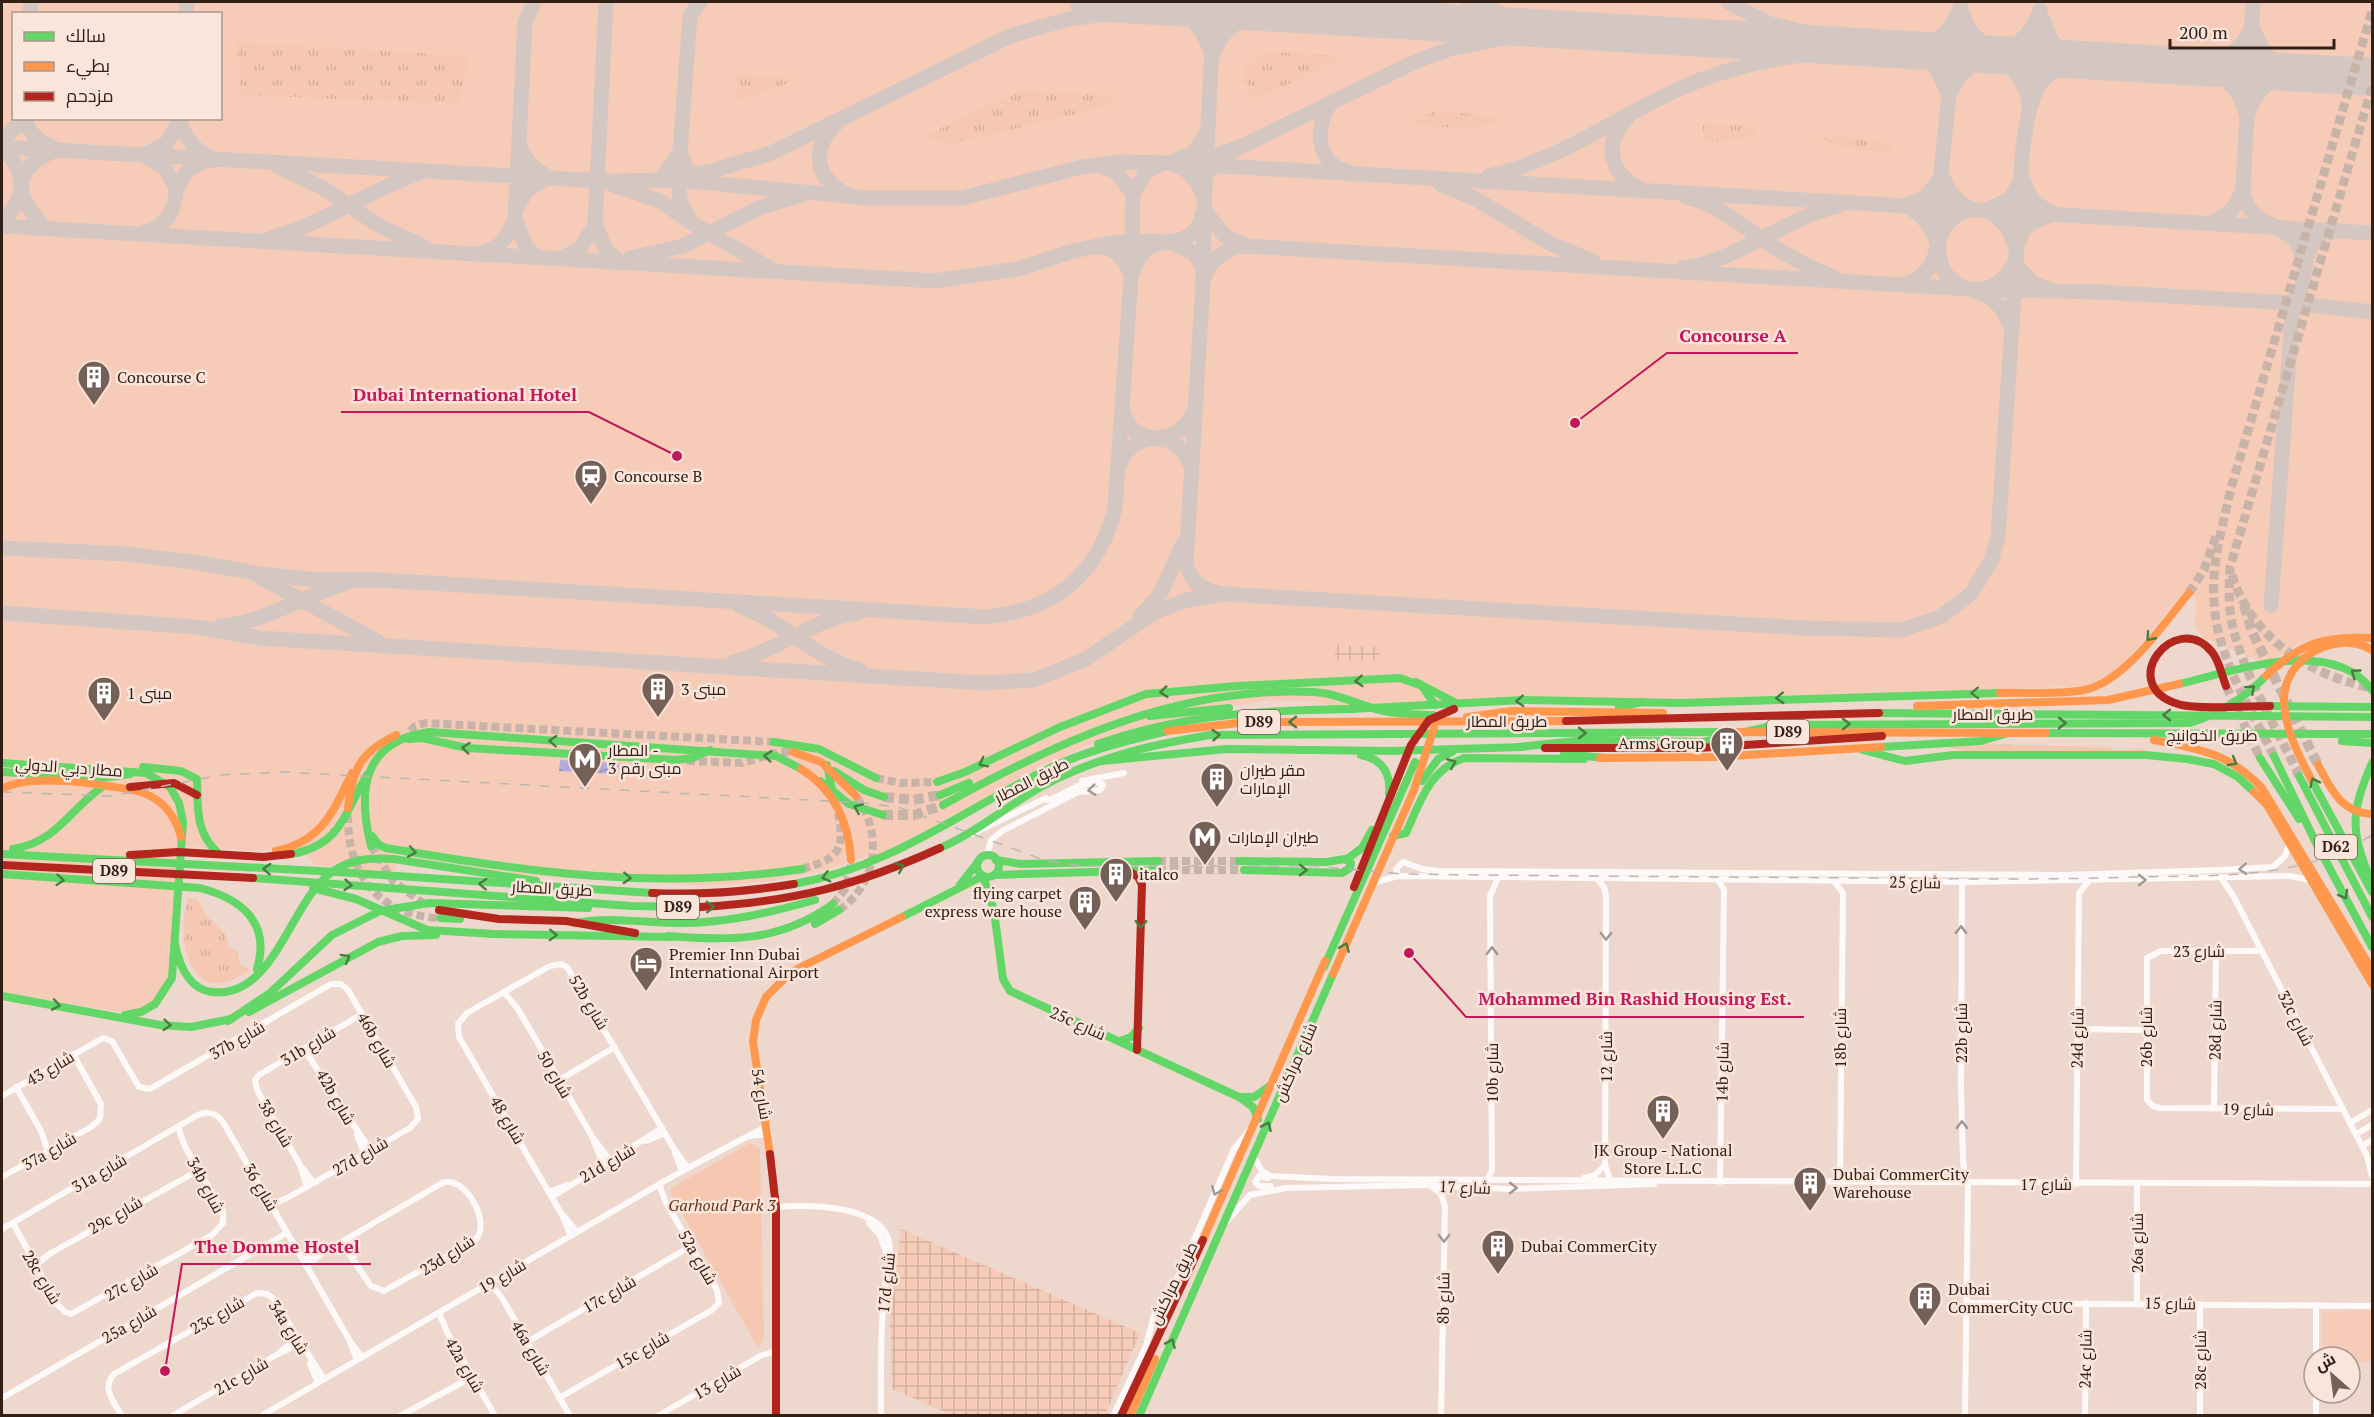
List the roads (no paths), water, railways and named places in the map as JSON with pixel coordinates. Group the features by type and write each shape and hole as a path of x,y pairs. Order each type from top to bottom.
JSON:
{"main road":[{"path":"1047,769 1093,746 1136,730 1202,717 1255,712 1458,705 1524,700 1642,702 2084,690 2105,682 2122,669 2189,593"},
{"path":"1098,760 1118,761 1198,750 1409,750 1430,746 1461,750 1518,747 1554,742 1710,742 1751,728 1774,725 2190,723 2205,720 2226,710 2289,654 2307,643 2337,635 2373,638"},
{"path":"2226,686 2212,652 2193,639 2178,639 2165,644 2156,655 2150,668 2152,682 2158,695 2180,705 2373,707"},
{"path":"2373,650 2361,645 2340,643 2315,650 2296,666 2286,688 2284,704 2299,751 2340,834 2373,892"},
{"path":"1891,713 1912,706 2080,702 2135,696 2264,665 2308,660 2327,661 2346,667 2363,678 2373,690"},
{"path":"937,782 965,772 1070,723 1146,694 1227,687 1396,678 1416,682 1458,705"},
{"path":"1416,682 1431,696 1436,705"},
{"path":"940,795 1046,749 1114,724 1197,699 1237,694 1315,692 1342,697 1387,712 1451,716 1478,722"},
{"path":"2336,706 2343,703 2373,700"},
{"path":"1324,967 1329,947 1414,740 1435,718 1451,709 1492,702"},
{"path":"1462,719 1495,712 1620,707 1642,702"},
{"name":"شارع مراكش","path":"1139,1416 1340,961 1371,883 1414,790 1430,746 1436,705"},
{"path":"1114,724 1206,709 1238,708 1255,712"},
{"path":"1350,709 1407,710 1418,715 1426,726 1430,746"},
{"path":"1533,711 1707,712 1736,716"},
{"name":"طريق المطار","path":"2,854 328,872 604,891 691,895 736,893 782,888 832,876 911,845 1047,769 1115,742 1209,724 1638,721 1736,716 1891,713 2076,714"},
{"name":"طريق الخوانيج","path":"2076,714 2373,717"},
{"path":"64,858 181,852 282,857 301,853 323,843 343,824 372,763 390,744 404,736 421,732 776,756 796,764 820,781 835,797 860,810 883,815"},
{"path":"1518,747 1719,748 1862,739 1893,733"},
{"name":"طريق المطار","path":"2,865 227,877 631,906 697,907 757,904 812,894 866,880 914,862 960,838 1046,784 1098,760 1161,742 1226,734 1893,733 2052,735"},
{"path":"1393,836 1406,833 1432,778 1443,766 1456,760 1715,757 1986,741 2005,734"},
{"name":"طريق الخوانيج","path":"2052,735 2373,734"},
{"path":"2137,735 2218,754 2238,765 2255,779 2269,796 2315,878 2373,970"},
{"path":"2319,735 2342,741 2373,743"},
{"path":"240,854 285,850 316,835 329,821 361,759 381,742 399,736"},
{"path":"1278,750 1304,746 1394,746 1414,740"},
{"path":"774,742 801,744 824,751 876,778"},
{"path":"801,744 806,754"},
{"path":"1912,744 1901,748 1900,755 1904,758 1925,759"},
{"path":"1532,748 1548,753 1605,758"},
{"path":"1848,748 1874,752 1905,761 1953,754 2146,755 2201,761 2238,777 2267,805 2309,880 2373,984"},
{"path":"943,805 1046,749"},
{"path":"1336,750 1370,756 1385,768 1390,787 1363,856 1362,867"},
{"path":"1414,790 1438,759 1461,750"},
{"path":"793,752 806,754 864,790 884,797"},
{"name":"D62","path":"2274,756 2316,843 2373,947"},
{"path":"2260,758 2316,843"},
{"path":"1324,967 1415,762"},
{"name":"مطار دبي الدولي","path":"2,763 155,775 168,784 177,797 184,822 172,978 162,998 143,1011 110,1015"},
{"path":"2373,763 2358,799 2353,826 2356,844 2373,884"},
{"path":"92,769 110,764 188,773 196,779 199,829 205,841 218,853"},
{"path":"2318,765 2345,807 2361,814 2373,814"},
{"path":"830,768 856,796"},
{"path":"830,768 835,797"},
{"name":"مطار دبي الدولي","path":"3,776 101,778 119,777 136,772"},
{"path":"348,808 352,773"},
{"path":"367,775 363,802 365,825 371,846"},
{"path":"3,776 21,782 122,788 141,792 158,801 176,822 182,840"},
{"name":"D62","path":"2299,776 2373,917"},
{"path":"2358,799 2373,780"},
{"path":"820,781 847,828 851,860"},
{"path":"2,789 21,782"},
{"path":"122,788 172,782 187,786 197,795"},
{"path":"2,849 32,847 49,838 80,803 102,787"},
{"path":"1239,861 1326,862 1347,859 1362,848 1380,815"},
{"path":"365,825 376,843 386,848 548,874 707,881 762,876 802,869"},
{"path":"987,856 996,860 1020,864 1158,866 1129,871 988,876 977,869 978,862 987,856"},
{"path":"175,944 184,972 202,989 220,993 245,986 261,970 312,891 325,877 346,864 380,858 566,883 604,891"},
{"path":"1244,870 1327,870 1342,873 1351,866 1347,859"},
{"path":"988,876 999,868 996,860"},
{"name":"شارع 54","path":"959,887 978,862"},
{"path":"1129,871 1138,877 1142,885 1137,1050"},
{"path":"2,874 200,888 221,894 240,904 259,932 261,959 255,974 245,986"},
{"name":"شارع 54","path":"776,1416 776,1207 768,1130 753,1042 756,1020 770,991 791,972 959,887 988,876"},
{"name":"25c شارع","path":"988,876 1003,980 1010,991 1239,1097 1253,1107 1257,1121"},
{"path":"227,877 252,883 303,887 336,893 427,930 495,934"},
{"path":"575,923 598,920 694,923 738,919 822,898 866,880"},
{"path":"959,887 976,886 990,894"},
{"path":"228,1021 270,993 332,935 370,915 390,908 429,903 534,908 631,906"},
{"path":"2,996 160,1025 191,1027 228,1021 378,942 411,935 748,938 795,929 836,907"},
{"path":"439,914 575,923 674,937"},
{"name":"شارع مراكش","path":"1121,1416 1257,1121 1324,967"},
{"path":"1120,1041 1131,1037 1139,1028"},
{"path":"1239,1097 1254,1097 1273,1083"},
{"path":"1130,1416 1157,1353 1158,1339"}],"street":[{"path":"960,838 980,831 1083,781 1124,773"},
{"path":"987,856 991,840 1002,831 1073,794 1100,790 1103,784 1100,782 1088,784 1050,800 1044,799"},
{"path":"2280,876 2283,871 2277,865 2285,856 2289,845"},
{"name":"شارع 25","path":"1398,876 1397,866 1403,862 1440,874 1598,880 2089,882 2280,876 2309,880"},
{"name":"شارع 25","path":"1371,883 1398,876 1440,874 2064,875 2267,868 2277,865"},
{"name":"10b شارع","path":"1489,1179 1492,1161 1490,896 1498,878"},
{"name":"32c شارع","path":"2221,878 2234,897 2370,1158 2373,1176"},
{"path":"2234,897 2233,889 2236,878"},
{"name":"شارع 12","path":"1598,880 1604,887 1606,896 1605,1165 1610,1180 1616,1187"},
{"path":"1718,880 1724,890 1733,880"},
{"path":"1834,881 1843,893 1855,881"},
{"name":"22b شارع","path":"1962,882 1961,1089 1963,1160 1967,1183 1965,1416"},
{"path":"2069,882 2079,893 2089,882"},
{"name":"14b شارع","path":"1720,1182 1724,890"},
{"name":"18b شارع","path":"1840,1183 1843,893"},
{"name":"24d شارع","path":"2076,1184 2079,893"},
{"name":"شارع 23","path":"2145,966 2147,958 2156,952 2262,951"},
{"name":"28d شارع","path":"2214,1108 2216,952"},
{"name":"52b شارع","path":"458,1024 467,1013 550,966 561,964 567,967 685,1169"},
{"name":"26b شارع","path":"2145,966 2146,1096 2153,1106"},
{"name":"46b شارع","path":"331,984 345,986 416,1107"},
{"name":"37b شارع","path":"98,1040 112,1041 141,1089 150,1089 331,984"},
{"name":"شارع 50","path":"507,990 607,1163"},
{"name":"31b شارع","path":"255,1080 259,1075 362,1014"},
{"name":"شارع 48","path":"458,1024 459,1037 574,1234"},
{"path":"2076,1029 2146,1030"},
{"name":"شارع 43","path":"2,1096 98,1040"},
{"name":"42b شارع","path":"307,1047 367,1151"},
{"path":"559,1080 615,1047"},
{"name":"37a شارع","path":"2,1178 96,1123 102,1114 101,1104 73,1054"},
{"name":"شارع 38","path":"255,1080 257,1090 300,1165 315,1183"},
{"path":"16,1087 41,1131 48,1151"},
{"name":"شارع 19","path":"2153,1106 2343,1109"},
{"name":"27d شارع","path":"272,1207 413,1126 418,1116 416,1107"},
{"path":"2350,1123 2373,1110"},
{"name":"شارع 36","path":"196,1116 208,1112 219,1117 359,1358"},
{"name":"31a شارع","path":"7,1226 196,1116"},
{"name":"طريق مراكش","path":"1113,1416 1146,1346 1154,1315 1177,1279 1234,1149 1257,1121"},
{"path":"2356,1134 2372,1125"},
{"name":"34b شارع","path":"175,1129 223,1211 223,1223"},
{"name":"21d شارع","path":"551,1195 663,1130"},
{"name":"شارع 19","path":"261,1416 685,1169 743,1137 768,1130"},
{"path":"41,1131 55,1147"},
{"path":"2362,1146 2373,1140"},
{"name":"شارع 17","path":"1253,1155 1258,1167 1266,1175 1287,1178 1840,1183 2373,1184"},
{"name":"10b شارع","path":"1492,1161 1495,1171 1502,1179"},
{"name":"شارع 38","path":"300,1165 307,1187"},
{"path":"1578,1180 1595,1175 1605,1165"},
{"name":"29c شارع","path":"33,1263 198,1168"},
{"path":"1286,1188 1259,1186 1255,1180 1259,1176 1273,1180 1287,1178"},
{"path":"1472,1188 1489,1179"},
{"name":"23d شارع","path":"304,1263 446,1181 459,1184 482,1220 483,1229 476,1240 389,1290 379,1290 371,1286 344,1240"},
{"name":"شارع 17","path":"1224,1224 1250,1195 1286,1188 1616,1187 1720,1182"},
{"name":"26a شارع","path":"2137,1184 2137,1303"},
{"name":"52a شارع","path":"656,1186 720,1299"},
{"name":"8b شارع","path":"1431,1186 1441,1194 1445,1206 1441,1416"},
{"name":"17d شارع","path":"776,1207 824,1206 877,1224 886,1234 890,1250 881,1327 881,1416"},
{"name":"27c شارع","path":"65,1312 79,1311 212,1235 223,1223"},
{"name":"28c شارع","path":"7,1226 21,1241 57,1304 65,1312"},
{"name":"25a شارع","path":"2,1398 287,1233"},
{"name":"17c شارع","path":"527,1342 692,1246"},
{"name":"46a شارع","path":"492,1282 570,1416"},
{"name":"34a شارع","path":"267,1294 275,1301 321,1381"},
{"name":"23c شارع","path":"122,1416 108,1392 109,1382 118,1372 252,1295 267,1294"},
{"name":"15c شارع","path":"560,1398 712,1310 720,1299"},
{"name":"شارع 15","path":"1967,1302 2373,1306"},
{"name":"24c شارع","path":"2085,1416 2086,1303"},
{"name":"28c شارع","path":"2200,1304 2200,1416"},
{"path":"2316,1305 2316,1345"},
{"name":"42a شارع","path":"436,1314 495,1416"},
{"name":"21c شارع","path":"172,1416 299,1342"},
{"name":"شارع 13","path":"658,1416 755,1359 776,1354"},
{"path":"400,1416 471,1375"},
{"path":"271,1412 277,1416"}],"water":[{"path":"560,760 619,763 618,774 559,771"}],"tunnel":[{"path":"2274,756 2236,682 2221,643 2216,623 2214,573 2231,488 2372,11"},
{"path":"2299,776 2255,687 2234,632 2229,592 2230,567 2372,87"},
{"path":"2189,593 2204,570 2216,536"},
{"path":"2232,575 2253,618 2286,651 2327,674 2372,688"},
{"path":"2244,605 2252,632 2318,765"},
{"path":"2226,686 2260,758"},
{"path":"410,731 415,726 425,723 774,742"},
{"path":"687,761 742,763 779,752 793,752"},
{"path":"876,778 900,783 937,782"},
{"path":"884,797 913,800 940,795"},
{"path":"839,910 862,886 869,872 872,857 873,841 870,826 865,810 856,796"},
{"path":"883,815 914,815 943,805"},
{"path":"802,869 824,862 836,852 841,837 838,813"},
{"path":"348,815 353,855 360,873 370,888 383,900 399,909 440,918"},
{"path":"371,846 393,881 424,904"},
{"path":"1158,861 1239,861"},
{"path":"833,904 845,889 851,865"},
{"path":"1158,870 1244,870"}],"railway":[{"path":"2,792 111,796 221,775 284,772 864,803 898,807 1044,860 1082,866 1314,866 1401,874 2001,879 2226,875 2287,868 2316,861 2345,850 2372,835"}],"place":[{"name":"Concourse C","path":"94,406"},
{"name":"Concourse A","path":"1575,423"},
{"name":"Dubai International Hotel","path":"677,456"},
{"name":"Concourse B","path":"591,505"},
{"name":"مبنى 3","path":"658,718"},
{"name":"مبنى 1","path":"104,722"},
{"name":"Arms Group","path":"1727,772"},
{"name":"المطار - مبنى رقم 3","path":"585,788"},
{"name":"مقر طيران الإمارات","path":"1217,808"},
{"name":"طيران الإمارات","path":"1205,866"},
{"name":"italco","path":"1116,903"},
{"name":"flying carpet express ware house","path":"1085,931"},
{"name":"Mohammed Bin Rashid Housing Est.","path":"1409,953"},
{"name":"Premier Inn Dubai International Airport","path":"646,992"},
{"name":"JK Group - National Store L.L.C","path":"1663,1140"},
{"name":"Dubai CommerCity Warehouse","path":"1810,1212"},
{"name":"Dubai CommerCity","path":"1498,1275"},
{"name":"Dubai CommerCity CUC","path":"1925,1327"},
{"name":"The Domme Hostel","path":"165,1371"}],"park label":[{"name":"Garhoud Park 3","path":"722,1205"}]}
